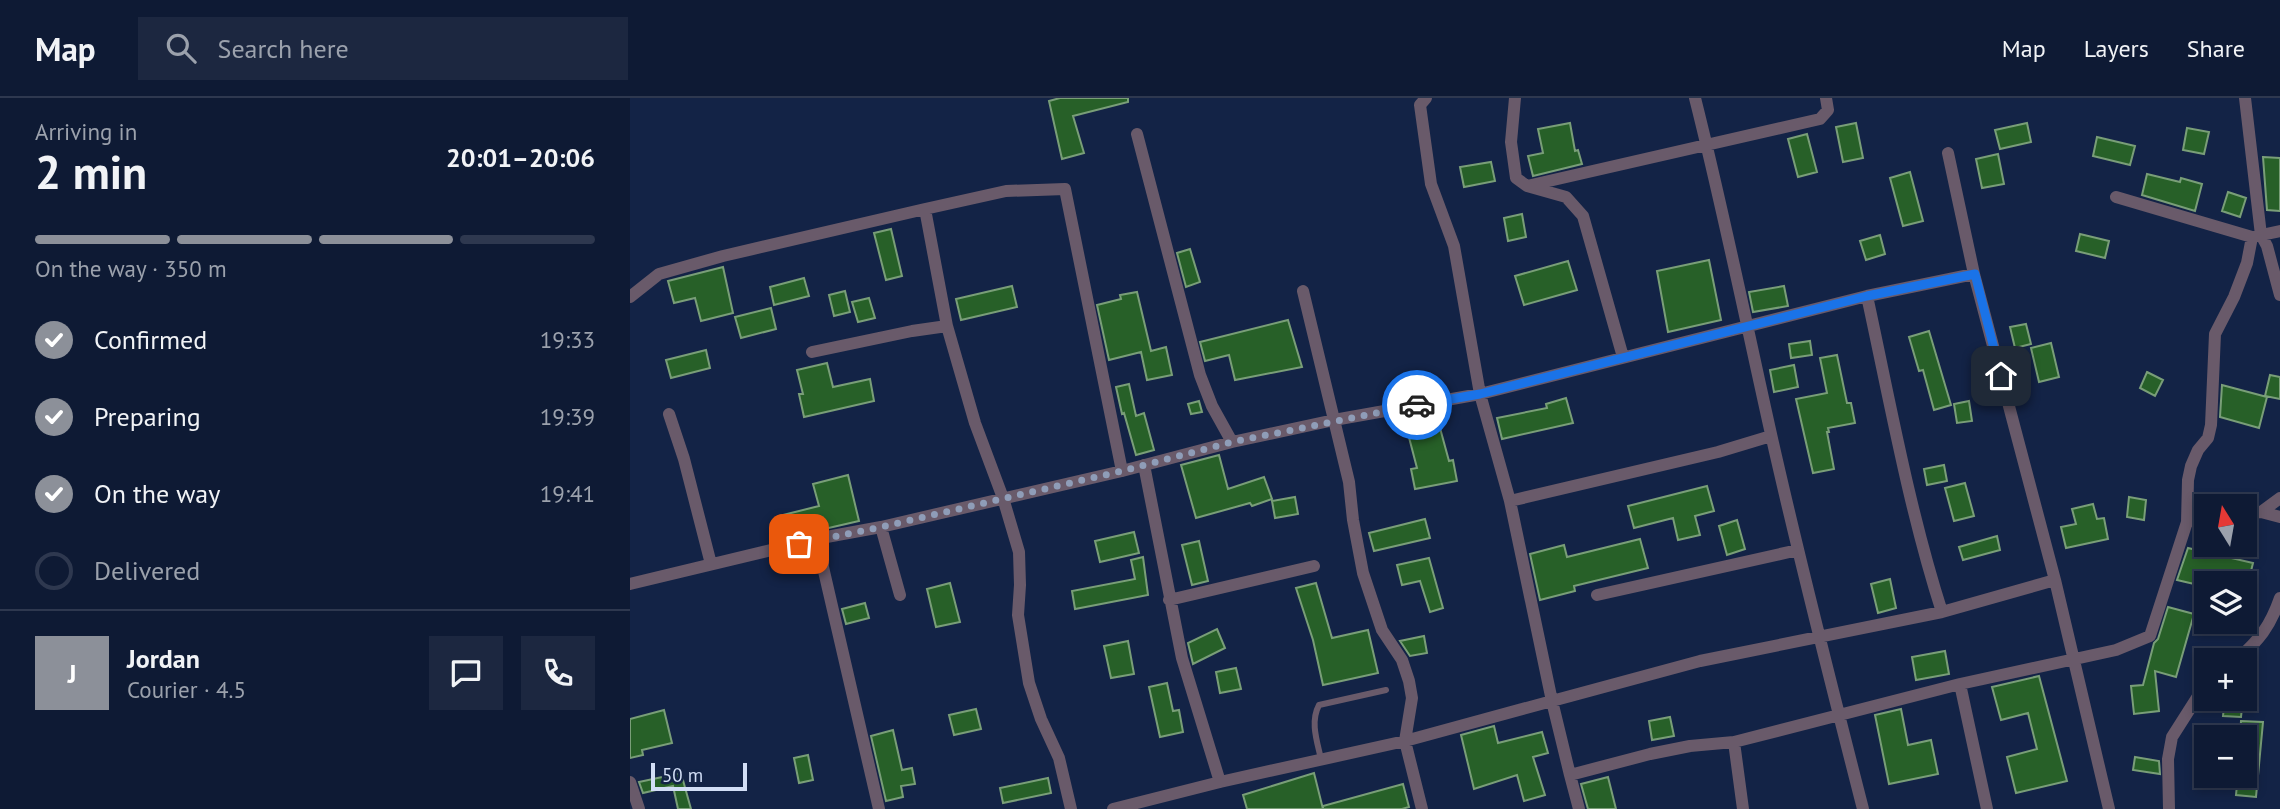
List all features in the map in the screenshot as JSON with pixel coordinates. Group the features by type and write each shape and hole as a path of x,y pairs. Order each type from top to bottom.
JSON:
{"street":[{"path":"1426,98 1420,105 1431,184 1454,246 1480,394 1510,501 1552,701 1579,809"},
{"path":"1514,98 1511,142 1516,178 1527,186 1566,197 1583,216 1623,357"},
{"path":"1695,98 1818,637 1863,809"},
{"path":"1527,186 1820,119 1828,110 1826,98"},
{"path":"1570,775 1650,754 1690,746 1734,742 1838,713 2116,650 2150,636 2187,522 2191,466 2198,450 2208,438 2211,425 2215,334 2234,297 2257,236 2245,98"},
{"path":"1137,134 1200,375 1212,406 1232,442"},
{"path":"1948,153 1975,274 2055,580 2109,809"},
{"path":"630,297 659,274 723,256 1006,191 1065,189 1122,471"},
{"path":"2116,197 2257,236 2267,246 2280,295"},
{"path":"925,209 947,326 975,423 1003,498 1019,552 1018,615 1029,683 1041,719 1059,758 1071,809"},
{"path":"2257,236 2280,230"},
{"path":"630,584 1122,471 1232,442 1334,420 1480,394 1867,296 1975,274"},
{"path":"1303,291 1349,482 1363,573 1382,630 1402,660 1409,681 1412,698 1405,741 1422,809"},
{"path":"1867,296 1908,486 1942,612"},
{"path":"812,352 947,326"},
{"path":"669,414 712,564"},
{"path":"1510,501 1718,453 1771,436"},
{"path":"1144,465 1182,658 1220,782"},
{"path":"2261,512 2280,498"},
{"path":"2258,512 2280,517"},
{"path":"2187,522 2194,520"},
{"path":"881,527 900,595"},
{"path":"821,538 823,567 879,809"},
{"path":"1597,594 1798,550"},
{"path":"1169,600 1314,566"},
{"path":"1113,809 1405,741 1700,661 1942,612 2055,580"},
{"path":"2248,648 2272,621 2280,598"},
{"path":"1960,684 1987,809"},
{"path":"2169,809 2168,759 2172,737 2194,702"},
{"path":"1734,742 1743,809"},
{"path":"630,782 639,809"}],"lane":[{"path":"1322,761 1314,725 1319,705 1386,690"}],"building":[{"path":"1060,98 1128,98 1128,102 1073,116 1084,153 1062,159 1049,101"},
{"path":"1570,123 1575,151 1578,150 1582,164 1533,176 1528,156 1543,153 1538,129"},
{"path":"1856,123 1863,158 1843,162 1836,127"},
{"path":"2027,123 2031,142 2000,149 1995,130"},
{"path":"2187,128 2209,132 2204,154 2183,150"},
{"path":"1807,134 1817,172 1798,177 1788,139"},
{"path":"2097,137 2135,146 2130,165 2093,156"},
{"path":"1998,154 2004,184 1982,188 1976,159"},
{"path":"2263,157 2280,158 2280,211 2267,210"},
{"path":"1491,162 1495,181 1464,187 1460,167"},
{"path":"1910,172 1923,221 1903,226 1890,178"},
{"path":"2147,174 2180,182 2181,178 2202,184 2195,211 2142,195"},
{"path":"2228,192 2246,198 2240,217 2222,211"},
{"path":"1522,214 1526,237 1508,241 1504,218"},
{"path":"891,229 902,276 886,280 874,233"},
{"path":"2080,234 2109,241 2105,258 2076,251"},
{"path":"1880,235 1885,254 1866,260 1860,241"},
{"path":"1190,249 1200,282 1186,287 1177,253"},
{"path":"1709,260 1721,320 1668,332 1657,271"},
{"path":"1568,261 1577,290 1524,305 1515,276"},
{"path":"723,267 733,313 701,321 695,298 674,303 668,281"},
{"path":"804,278 809,296 774,305 770,287"},
{"path":"1012,286 1017,307 961,320 956,299"},
{"path":"1784,286 1788,306 1753,312 1749,292"},
{"path":"845,291 850,312 834,316 829,295"},
{"path":"1137,292 1151,351 1166,347 1172,375 1147,380 1141,352 1109,360 1097,305 1121,299 1120,295"},
{"path":"869,298 875,318 858,322 852,302"},
{"path":"771,308 776,329 741,338 735,317"},
{"path":"1288,320 1302,367 1235,380 1229,355 1205,361 1200,342"},
{"path":"2026,324 2031,344 2015,348 2010,327"},
{"path":"1929,331 1951,405 1934,410 1923,370 1919,371 1909,337"},
{"path":"1810,341 1812,355 1791,358 1789,344"},
{"path":"2051,343 2059,377 2039,382 2031,348"},
{"path":"706,350 710,368 671,378 666,360"},
{"path":"1837,355 1847,403 1851,403 1855,423 1828,428 1834,469 1813,473 1796,399 1827,393 1820,358"},
{"path":"827,363 833,387 870,379 874,401 804,417 799,394 803,394 797,370"},
{"path":"1794,365 1798,387 1774,392 1770,370"},
{"path":"2147,372 2163,380 2155,396 2140,388"},
{"path":"2270,375 2280,377 2280,399 2265,396"},
{"path":"1129,384 1136,416 1144,413 1154,450 1136,455 1116,387"},
{"path":"2222,385 2267,397 2259,428 2220,417"},
{"path":"1566,398 1573,423 1502,439 1497,418 1547,408 1546,404"},
{"path":"1199,401 1202,412 1191,414 1188,404"},
{"path":"1969,401 1972,421 1957,423 1954,404"},
{"path":"1437,417 1449,461 1453,460 1457,481 1415,489 1411,469 1417,468 1406,426"},
{"path":"1219,455 1228,489 1264,477 1272,499 1196,518 1181,465"},
{"path":"1944,465 1947,481 1927,485 1924,469"},
{"path":"848,475 859,521 785,538 779,516 819,506 813,484"},
{"path":"1965,483 1974,516 1954,521 1945,488"},
{"path":"1707,486 1714,511 1695,516 1700,535 1678,540 1673,518 1634,528 1628,506"},
{"path":"1295,497 1298,514 1275,518 1272,501"},
{"path":"2129,497 2146,500 2144,520 2127,517"},
{"path":"2093,504 2097,519 2104,518 2108,539 2066,548 2061,527 2076,524 2072,509"},
{"path":"1425,519 1430,538 1374,551 1369,533"},
{"path":"1737,520 1745,549 1727,555 1719,526"},
{"path":"1134,532 1139,553 1100,562 1095,541"},
{"path":"1997,536 2000,550 1963,560 1959,547"},
{"path":"1640,539 1648,568 1574,586 1575,591 1540,600 1530,554 1564,545 1567,557"},
{"path":"1199,541 1208,581 1192,585 1182,545"},
{"path":"2188,548 2194,549 2194,557 2227,557 2253,563 2251,571 2194,571 2194,584 2177,580"},
{"path":"1143,557 1148,595 1075,609 1072,591 1135,579 1131,560"},
{"path":"1429,558 1443,608 1430,612 1420,581 1402,585 1397,565"},
{"path":"1890,579 1896,608 1878,613 1871,584"},
{"path":"950,583 960,622 936,627 927,589"},
{"path":"1316,583 1332,638 1368,630 1378,673 1323,685 1313,640 1296,588"},
{"path":"865,603 869,618 846,624 842,609"},
{"path":"2168,607 2194,614 2176,677 2155,671 2159,711 2134,714 2131,686 2143,685 2154,643 2158,639"},
{"path":"1217,629 1225,648 1193,664 1188,643"},
{"path":"1424,636 1427,653 1410,656 1400,641"},
{"path":"1128,641 1134,674 1111,678 1104,646"},
{"path":"1945,651 1949,674 1916,680 1912,657"},
{"path":"1236,668 1241,689 1220,693 1216,672"},
{"path":"2039,676 2067,781 2016,793 2007,757 2037,749 2028,713 2001,720 1992,687"},
{"path":"1167,683 1173,711 1179,710 1183,732 1160,737 1149,687"},
{"path":"976,709 981,729 954,735 949,715"},
{"path":"1901,709 1908,745 1931,740 1938,774 1889,784 1875,715"},
{"path":"664,710 672,743 642,750 643,755 630,758 630,719"},
{"path":"2224,711 2242,711 2241,717 2223,716"},
{"path":"1670,717 1674,736 1652,740 1649,721"},
{"path":"2241,721 2263,722 2257,786 2257,725 2241,725"},
{"path":"1494,726 1498,743 1542,732 1548,753 1533,757 1545,795 1524,801 1517,775 1474,789 1461,735"},
{"path":"893,730 902,770 912,768 915,784 901,786 903,797 886,801 871,736"},
{"path":"808,755 813,780 799,783 794,758"},
{"path":"2135,757 2159,761 2160,774 2133,770"},
{"path":"681,773 691,809 678,809 673,786 643,793 639,782"},
{"path":"1314,773 1323,809 1247,809 1243,795"},
{"path":"1608,777 1616,809 1588,809 1581,784"},
{"path":"1048,778 1051,793 1003,803 1000,788"},
{"path":"1403,784 1409,807 1323,809 1323,806"},
{"path":"2237,788 2257,788 2256,797 2236,795"}],"way so far":[{"path":"799,544 1122,471 1232,442 1417,405"}],"route":[{"path":"1417,405 1480,394 1867,296 1975,274 2001,376"}]}
